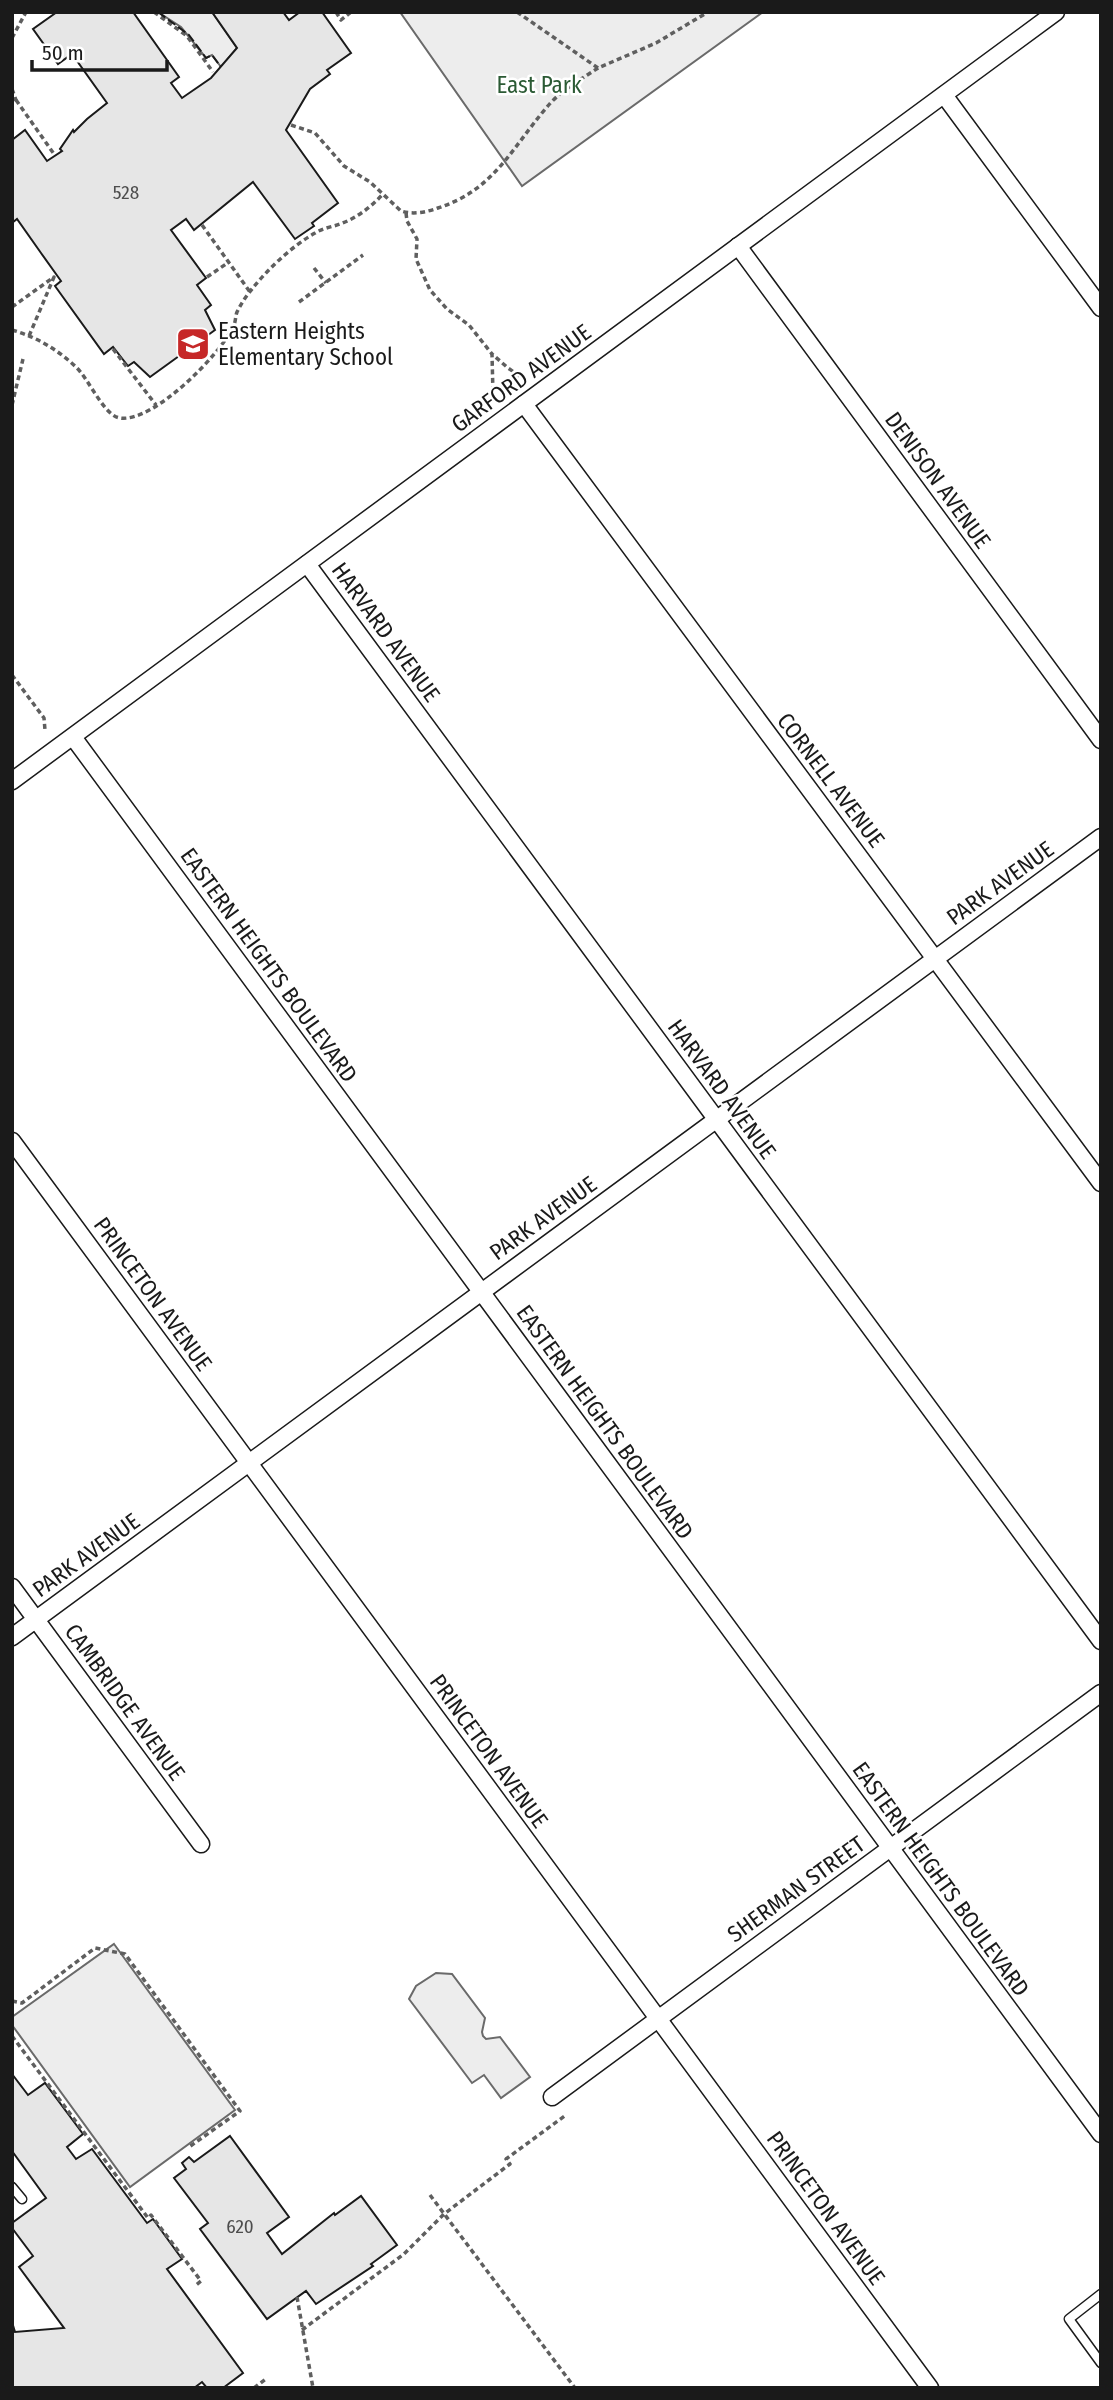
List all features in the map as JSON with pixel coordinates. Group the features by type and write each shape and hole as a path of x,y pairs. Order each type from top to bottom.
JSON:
{"street":[{"name":"GARFORD AVENUE","path":"12,781 1056,12"},
{"path":"944,95 1101,308"},
{"name":"DENISON AVENUE","path":"738,246 1101,740"},
{"name":"CORNELL AVENUE","path":"524,404 1101,1183"},
{"name":"HARVARD AVENUE","path":"307,564 1101,1641"},
{"name":"EASTERN HEIGHTS BOULEVARD","path":"72,737 1101,2134"},
{"name":"PARK AVENUE","path":"12,1637 1101,836"},
{"name":"PRINCETON AVENUE","path":"12,1141 930,2388"},
{"name":"CAMBRIDGE AVENUE","path":"12,1587 201,1844"},
{"name":"SHERMAN STREET","path":"552,2097 1101,1693"}],"lane":[{"path":"12,2187 22,2199"},
{"path":"1101,2294 1069,2319 1101,2363"}],"path":[{"path":"12,38 26,12"},
{"path":"154,12 187,36 214,72"},
{"path":"336,12 341,20 351,12"},
{"path":"517,12 598,68"},
{"path":"291,125 315,133 344,166 361,176 406,213 448,205 487,182 547,106 560,94 598,68 656,43 708,12"},
{"path":"12,89 14,98 54,153"},
{"path":"12,330 50,347 79,370 105,408 114,416 127,418 156,405 174,393 205,366 233,327 238,309 275,264 322,229 354,218 383,194"},
{"path":"406,213 407,221 417,239 416,258 430,290 447,309 469,325 492,354 524,379"},
{"path":"202,225 250,292"},
{"path":"299,302 363,255"},
{"path":"207,277 229,262"},
{"path":"314,268 326,283"},
{"path":"12,307 54,277 29,337"},
{"path":"113,349 156,405"},
{"path":"492,354 493,394 496,399"},
{"path":"12,405 14,386 23,359"},
{"path":"12,675 44,719 45,730"},
{"path":"12,2001 22,2003 95,1948 125,1954 240,2111 189,2147"},
{"path":"12,2036 148,2218 151,2215 201,2281 196,2285"},
{"path":"302,2330 404,2254 444,2214 510,2164 506,2159 566,2115"},
{"path":"430,2195 575,2388"},
{"path":"297,2297 313,2388"},
{"path":"254,2388 267,2378"}],"shaded area":[{"path":"158,12 212,12 237,48 221,67 212,55 206,58 181,27"},
{"name":"East Park","path":"400,12 763,12 522,186"},
{"path":"114,1944 235,2110 130,2187 12,2025 12,2017"},
{"path":"436,1973 452,1974 485,2018 483,2036 486,2039 500,2037 530,2077 501,2098 484,2075 472,2083 409,1999 416,1986"}],"building":[{"path":"57,12 133,12 179,77 171,83 182,98 211,78 237,48 212,12 283,12 289,20 300,12 322,12 351,53 327,70 330,74 310,89 286,130 338,203 312,223 314,226 295,239 253,182 194,230 186,219 171,230 206,278 197,285 211,305 205,310 215,330 150,377 134,362 128,366 113,347 104,354 55,286 61,281 17,219 12,223 12,140 25,130 47,161 62,151 60,149 73,130 74,132 107,103 72,54 58,64 33,29"},
{"path":"12,2074 28,2095 45,2083 83,2134 67,2147 76,2159 92,2149 147,2223 153,2219 182,2259 167,2269 243,2373 223,2388 207,2388 202,2382 194,2388 12,2388 12,2322 15,2332 64,2328 19,2267 33,2256 12,2228 12,2223 46,2198 12,2151"},
{"path":"230,2136 289,2217 267,2233 282,2254 334,2213 335,2215 361,2196 397,2245 371,2264 373,2266 316,2304 306,2291 267,2319 200,2229 208,2223 174,2178 186,2169 182,2163 189,2157 194,2162"}],"fence":[{"path":"158,12 189,35 206,58 212,55 221,67"}],"place":[{"name":"Eastern Heights Elementary School","path":"193,344"}]}
